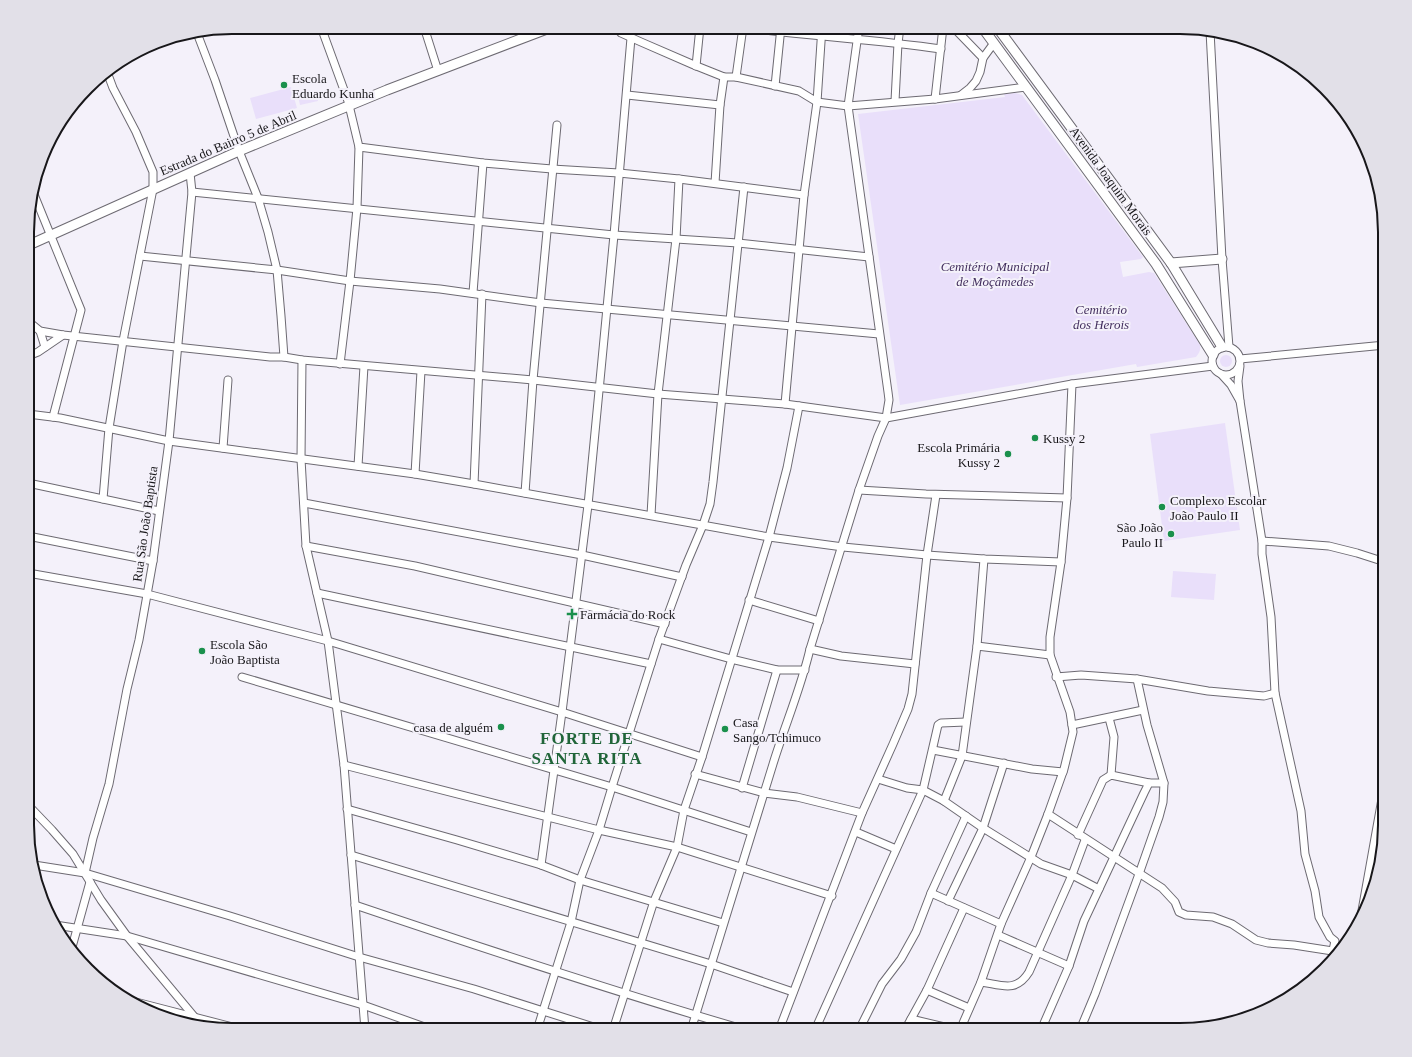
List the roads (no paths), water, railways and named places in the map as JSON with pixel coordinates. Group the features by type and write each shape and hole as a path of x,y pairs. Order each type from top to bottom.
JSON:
{"street":[{"path":"324,34 350,106 359,147 357,208 340,364"},
{"path":"426,34 438,72"},
{"name":"Estrada do Bairro 5 de Abril","path":"34,243 239,151 387,90 438,72 466,59 534,34"},
{"path":"624,34 724,77 736,77 799,91 817,102 848,106 895,101 935,99 1026,87"},
{"path":"696,66 699,34"},
{"path":"736,77 741,34"},
{"path":"775,86 780,34"},
{"path":"803,34 821,37 898,43 941,49"},
{"path":"785,404 804,195 817,102 821,34"},
{"path":"693,1023 785,725 805,670 810,649 859,490 886,418 889,400 848,106 858,34"},
{"path":"895,101 899,34"},
{"path":"935,99 942,34"},
{"path":"960,34 983,58"},
{"name":"Avenida Joaquim Morais","path":"987,34 1156,264 1213,355"},
{"name":"Avenida Joaquim Morais","path":"1002,34 1171,263 1226,347"},
{"path":"199,37 216,80 239,151 258,198 277,270 283,328 284,357"},
{"path":"1210,37 1226,347"},
{"path":"541,865 555,770 588,505 627,95 631,38"},
{"path":"959,96 970,88 976,81 980,72 983,58 994,44"},
{"path":"103,499 109,428 123,341 152,189 153,172 136,132 109,77"},
{"path":"715,183 720,105 724,77"},
{"path":"627,95 720,105"},
{"path":"525,493 533,380 557,125"},
{"path":"359,147 483,163 619,173 715,183 804,195"},
{"path":"473,293 483,163"},
{"name":"Rua São João Baptista","path":"85,873 93,838 109,784 125,697 139,640 153,561 168,441 192,192 190,173"},
{"path":"651,515 658,394 676,239 679,179"},
{"path":"540,1023 571,922 580,880 599,830 659,639 710,504 744,187"},
{"path":"192,192 548,227 614,235 738,243 869,257"},
{"path":"37,201 81,310 53,418"},
{"path":"140,256 185,262 277,270 350,282 440,289 607,309 879,334"},
{"path":"1171,263 1222,259"},
{"path":"474,484 482,294"},
{"path":"34,326 40,331 63,335 340,364 533,380 658,394 785,404 886,418 1072,384 1213,366"},
{"path":"40,331 45,347"},
{"path":"34,353 63,335"},
{"path":"1240,362 1378,346"},
{"path":"1240,401 1231,385 1213,366 1213,355 1216,351 1226,347 1237,351 1240,362 1238,381 1240,401 1262,541 1262,554 1271,617 1275,693 1301,811 1305,854 1315,891 1319,917 1330,937 1335,941 1334,950"},
{"path":"302,360 301,459 306,546 328,641 344,765 364,1023"},
{"path":"1222,374 1226,375 1235,372 1240,362"},
{"path":"358,466 364,366"},
{"path":"415,474 421,371"},
{"path":"223,448 228,380"},
{"path":"963,1023 981,982 1001,924 1031,857 1048,814 1063,772 1073,732 1070,712 1056,676 1050,655 1050,637 1062,562 1067,498 1072,384"},
{"path":"615,1023 654,901 677,848 684,810 702,757 768,537 787,468 799,406"},
{"path":"34,415 109,428 168,441 415,474 768,537 842,547 927,555 1062,562"},
{"path":"34,484 159,511"},
{"path":"859,490 936,495 1067,498"},
{"path":"782,1023 832,896 862,813 908,709 912,694 927,555 936,495"},
{"path":"304,503 582,555 682,577"},
{"path":"34,537 153,561"},
{"path":"1262,541 1329,546 1378,560"},
{"path":"306,546 415,566 665,624"},
{"path":"944,801 962,756 977,646 984,559"},
{"path":"34,574 147,594 328,641 562,712 702,757"},
{"path":"317,593 651,664"},
{"path":"749,600 820,620"},
{"path":"659,639 777,670 805,670"},
{"path":"977,646 1050,655"},
{"path":"810,649 841,656 915,664"},
{"path":"742,788 777,670"},
{"path":"1056,676 1081,675 1137,679 1208,691 1264,696 1275,693"},
{"path":"242,677 612,787 752,832"},
{"path":"1083,1023 1139,874 1159,817 1162,802 1164,783 1137,679"},
{"path":"1072,725 1144,710"},
{"path":"1109,718 1114,737 1111,775"},
{"path":"818,1023 923,790 939,724 966,722"},
{"path":"933,750 1032,769 1063,772"},
{"path":"948,901 983,828 1004,763"},
{"path":"344,765 599,830 677,848 832,896"},
{"path":"695,774 764,794 797,797 862,813"},
{"path":"1078,835 1104,780 1111,775 1149,783 1164,783"},
{"path":"878,779 907,788 923,790 944,801 983,828 1041,864 1072,875 1099,889"},
{"path":"1044,1023 1069,966 1084,921 1149,783"},
{"path":"347,809 541,865 580,880 724,923"},
{"path":"34,811 73,854 101,900 127,936 197,1020"},
{"path":"1048,814 1085,840 1162,888 1175,902 1179,912 1186,915 1212,917 1232,924 1256,940 1268,943 1294,945 1333,951"},
{"path":"862,1023 882,984 909,947 931,893 966,816"},
{"path":"1366,895 1378,823"},
{"path":"856,832 896,849"},
{"path":"981,982 1010,987 1019,984 1024,980 1029,972 1072,875 1085,840"},
{"path":"351,855 711,964 793,992"},
{"path":"38,866 85,873 230,916 359,957 474,989 581,1023"},
{"path":"73,943 90,882"},
{"path":"931,893 1001,924"},
{"path":"355,904 624,994 723,1023"},
{"path":"909,1023 927,990 964,908"},
{"path":"62,926 127,936 363,1005 413,1023"},
{"path":"998,935 1069,966"},
{"path":"927,990 969,1008"},
{"path":"149,1005 219,1023"},
{"path":"911,1019 928,1023"}],"place":[{"name":"Escola Eduardo Kunha","path":"284,85"},
{"name":"Kussy 2","path":"1035,438"},
{"name":"Escola Primária Kussy 2","path":"1008,454"},
{"name":"Complexo Escolar João Paulo II","path":"1162,507"},
{"name":"São João Paulo II","path":"1171,534"},
{"name":"Farmácia do Rock","path":"572,614"},
{"name":"Escola São João Baptista","path":"202,651"},
{"name":"casa de alguém","path":"501,727"},
{"name":"Casa Sango/Tchimuco","path":"725,729"}],"district":[{"name":"FORTE DE SANTA RITA","path":"587,748"}],"park label":[{"name":"Cemitério Municipal de Moçâmedes","path":"995,274"},
{"name":"Cemitério dos Herois","path":"1101,316"}]}
